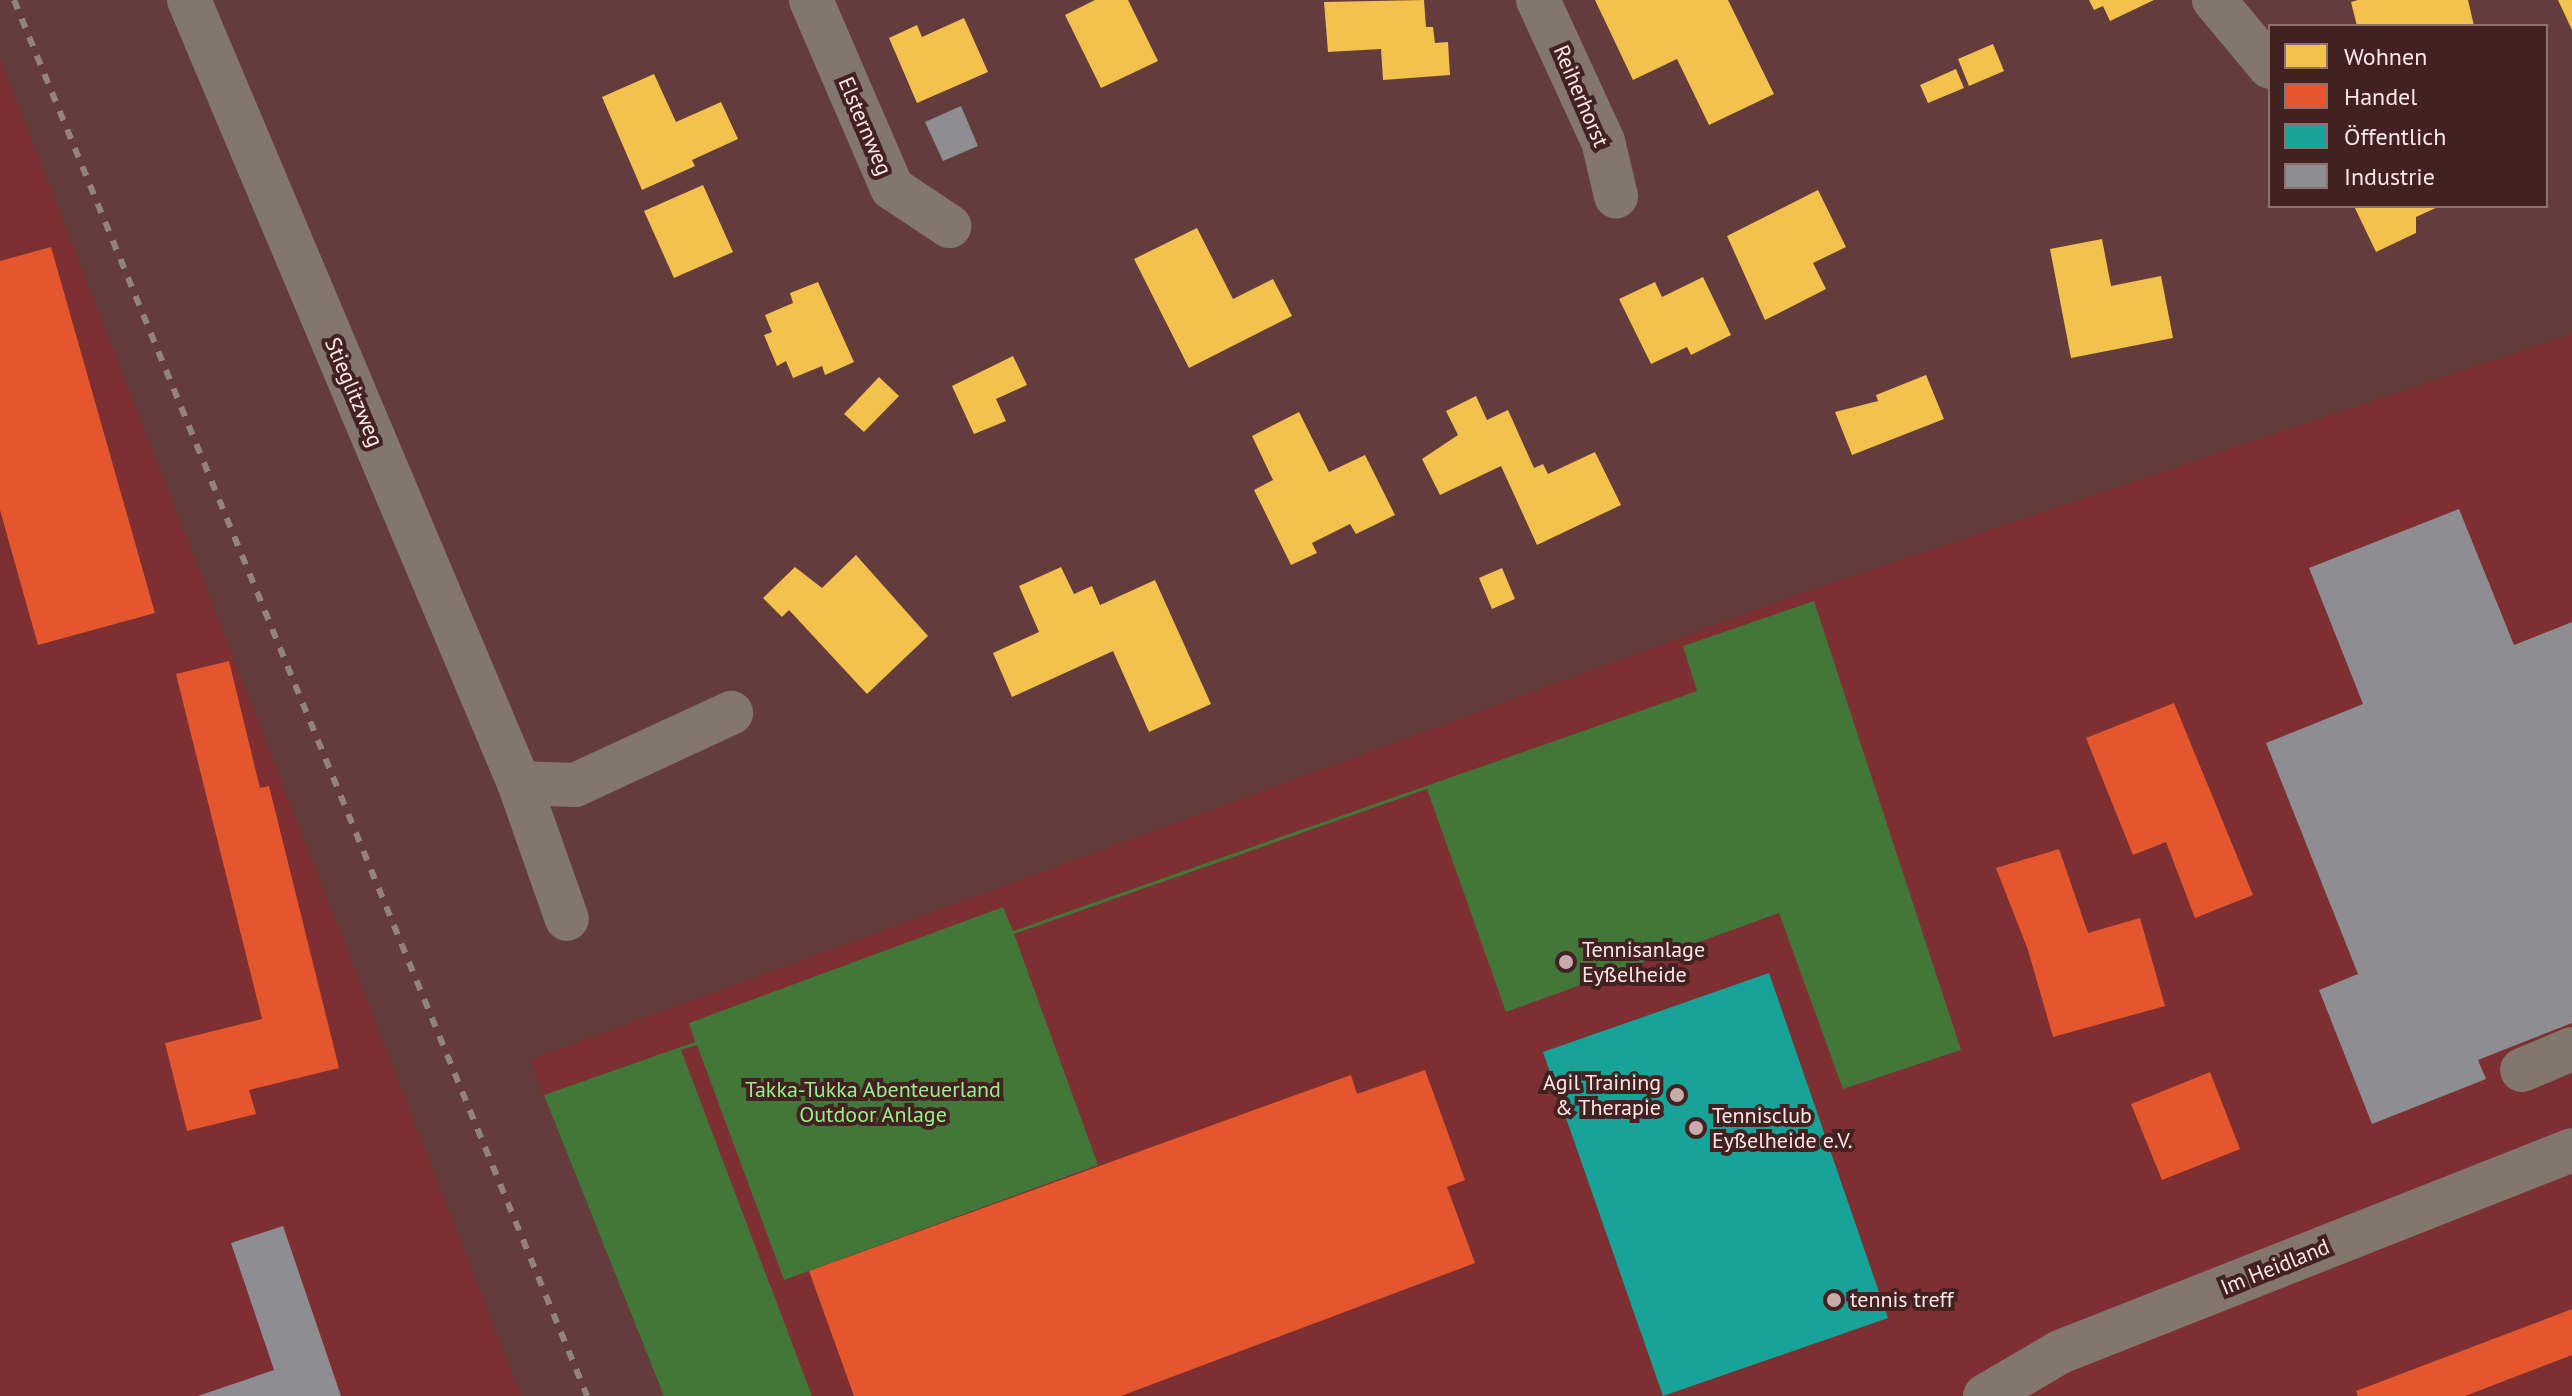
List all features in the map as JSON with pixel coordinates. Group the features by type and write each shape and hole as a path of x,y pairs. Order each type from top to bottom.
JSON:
{"street":[{"name":"Stieglitzweg","path":"189,0 519,783 567,919"},
{"name":"Elsternweg","path":"811,0 892,188 949,226"},
{"name":"Reiherhorst","path":"1538,0 1603,141 1616,196"},
{"path":"2214,0 2268,65"},
{"path":"519,783 575,785 731,713"},
{"path":"2522,1070 2572,1049"},
{"name":"Im Heidland","path":"1985,1396 2060,1352 2572,1150"}],"shaded area":[{"path":"0,59 521,1396 0,1396"},
{"path":"2572,334 2572,1396 664,1396 530,1060 1811,590"}],"green space":[{"name":"Tennisanlage Eyßelheide","path":"1814,601 1961,1050 1843,1089 1779,913 1506,1012 1427,789 1014,934 1098,1165 784,1280 697,1045 681,1050 812,1396 664,1396 544,1095 695,1042 689,1023 1003,907 1013,931 1697,691 1683,646"}],"building: Wohnen":[{"path":"1095,0 1128,0 1158,61 1101,88 1065,15"},
{"path":"1424,0 1426,27 1433,27 1435,43 1448,42 1450,75 1383,80 1381,49 1328,52 1324,2"},
{"path":"1595,0 1728,0 1774,94 1709,125 1677,59 1633,80"},
{"path":"2089,0 2154,0 2110,21 2103,6 2094,10"},
{"path":"2468,0 2474,24 2356,24 2351,2"},
{"path":"2558,0 2572,0 2572,30"},
{"path":"964,18 988,72 917,103 889,38 917,25 922,37"},
{"path":"1993,44 2004,71 1969,86 1958,59"},
{"path":"1956,69 1964,88 1928,103 1920,85"},
{"path":"654,74 676,122 721,102 738,139 692,160 695,166 642,190 602,97"},
{"path":"703,185 733,252 674,278 644,211"},
{"path":"1818,190 1846,247 1813,263 1826,289 1765,320 1727,236"},
{"path":"2355,208 2436,208 2416,217 2416,233 2376,252"},
{"path":"1197,228 1233,299 1273,279 1292,316 1189,368 1134,259"},
{"path":"2102,239 2111,286 2161,276 2173,338 2071,358 2050,249"},
{"path":"1703,277 1731,335 1691,355 1687,347 1651,364 1619,299 1655,282 1662,297"},
{"path":"818,282 854,362 825,375 822,366 793,378 786,361 777,366 764,335 772,332 765,315 793,303 790,293"},
{"path":"1013,356 1027,385 996,399 1006,421 974,434 952,386"},
{"path":"1926,375 1944,419 1852,455 1835,412 1878,401 1876,395"},
{"path":"879,377 899,396 864,432 844,414"},
{"path":"1476,396 1487,420 1508,410 1534,468 1543,464 1548,474 1595,452 1621,505 1537,545 1501,466 1440,495 1422,459 1458,435 1446,411"},
{"path":"1299,412 1329,472 1365,455 1395,515 1356,534 1350,524 1312,543 1317,553 1291,565 1254,490 1273,480 1252,436"},
{"path":"856,555 928,636 867,694 789,610 782,617 763,598 795,567 822,588"},
{"path":"1061,567 1074,594 1092,586 1100,605 1155,580 1211,704 1149,732 1113,651 1012,697 993,653 1039,632 1019,586"},
{"path":"1502,568 1515,599 1492,609 1479,578"}],"building: Handel":[{"path":"51,247 155,613 38,645 0,510 0,261"},
{"path":"229,661 260,788 269,786 339,1068 249,1090 256,1114 187,1131 165,1043 262,1019 176,674"},
{"path":"2174,703 2253,895 2195,918 2166,842 2133,855 2086,738"},
{"path":"2059,849 2088,933 2140,918 2165,1006 2053,1037 2028,950 1996,868"},
{"path":"1425,1070 1465,1180 1447,1187 1475,1263 1121,1396 854,1396 809,1271 1351,1075 1357,1094"},
{"path":"2210,1072 2240,1149 2162,1180 2131,1104"},
{"path":"2572,1309 2572,1355 2465,1396 2358,1396 2356,1391"}],"building: Öffentlich":[{"name":"Tennisclub Eyßelheide e.V.","path":"1769,973 1888,1318 1663,1396 1543,1052"}],"building: Industrie":[{"path":"961,106 978,146 943,161 925,122"},
{"path":"2459,509 2514,645 2572,622 2572,1023 2478,1060 2486,1079 2372,1124 2319,990 2358,974 2266,743 2363,704 2309,568"},
{"path":"283,1226 341,1396 198,1396 274,1370 231,1243"}],"railway":[{"path":"14,0 587,1396"}],"place":[{"name":"Tennisanlage Eyßelheide","path":"1566,962"},
{"name":"Agil Training & Therapie","path":"1677,1095"},
{"name":"Tennisclub Eyßelheide e.V.","path":"1696,1128"},
{"name":"tennis treff","path":"1834,1300"}],"park label":[{"name":"Takka-Tukka Abenteuerland Outdoor Anlage","path":"873,1102"}]}
